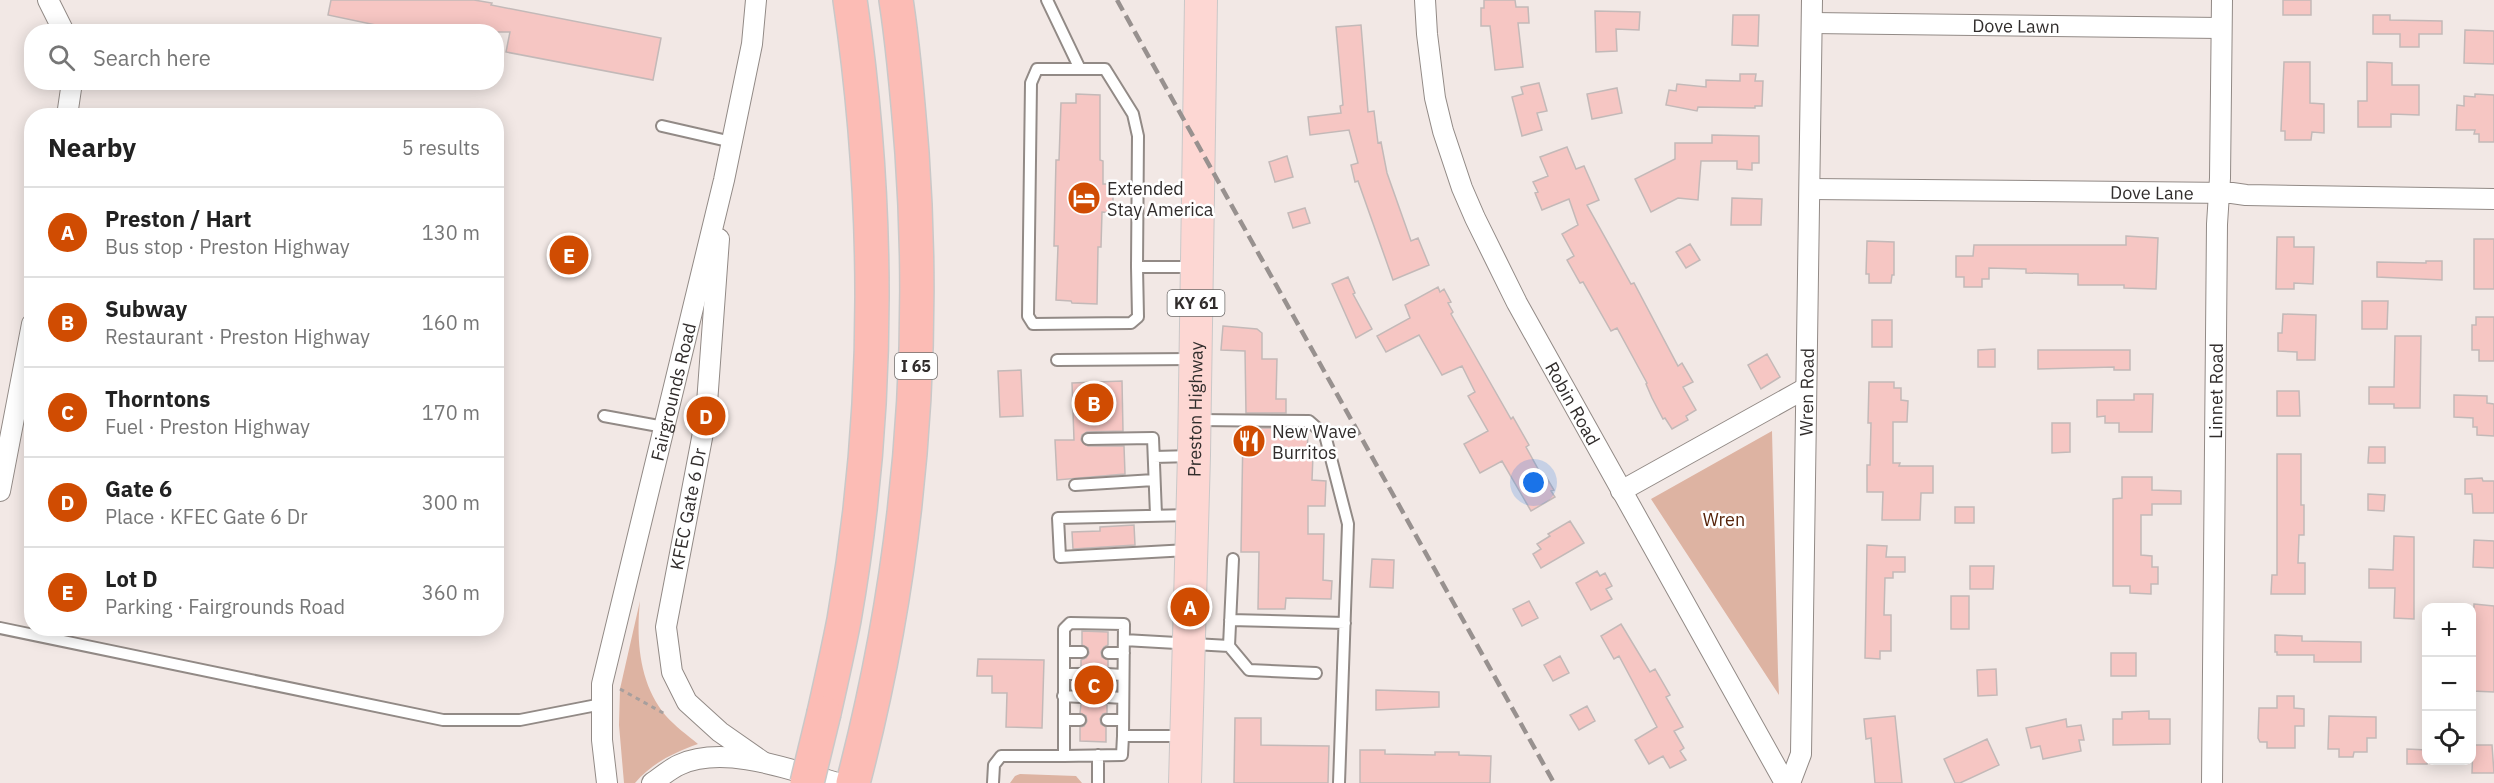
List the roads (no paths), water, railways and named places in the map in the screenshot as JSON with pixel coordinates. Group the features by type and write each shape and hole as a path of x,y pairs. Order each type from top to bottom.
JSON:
{"highway":[{"name":"I 65","path":"807,783 844,619 858,520 867,421 872,320 871,218 867,148 850,0"},
{"name":"I 65","path":"853,783 867,729 893,601 906,501 915,400 918,300 915,202 909,105 896,0"}],"main road":[{"name":"Preston Highway","path":"1185,783 1195,420 1202,0"}],"street":[{"path":"48,0 60,24"},
{"name":"Fairgrounds Road","path":"607,783 602,740 602,684 724,180 752,44 756,0"},
{"name":"Robin Road","path":"1425,0 1435,98 1443,131 1462,188 1517,303 1785,783"},
{"name":"Wren Road","path":"1790,783 1801,754 1812,0"},
{"name":"Linnet Road","path":"2212,783 2222,0"},
{"name":"Dove Lawn","path":"1812,23 2220,28"},
{"path":"68,108 71,90"},
{"name":"KFEC Gate 6 Dr","path":"724,180 705,417 666,627 672,672 687,702 720,732 763,762"},
{"name":"Dove Lane","path":"1810,189 2219,193 2494,199"},
{"path":"0,490 24,366"},
{"path":"1621,491 1806,388"},
{"path":"652,783 679,765 700,759 763,762 837,783"}],"lane":[{"path":"1047,0 1080,69"},
{"path":"1037,69 1105,69 1134,114 1138,136 1137,267 1138,317 1131,323 1034,324 1028,316 1031,82 1037,69"},
{"path":"662,126 732,142"},
{"path":"1137,267 1197,267"},
{"path":"1057,360 1196,359"},
{"path":"604,416 664,427"},
{"path":"1195,420 1309,421 1325,435 1348,524 1339,783"},
{"path":"1088,439 1153,438 1156,515"},
{"path":"1154,457 1194,455"},
{"path":"1075,485 1154,480"},
{"path":"1191,514 1059,518 1060,557 1191,550"},
{"path":"1233,560 1229,646 1249,669 1316,673"},
{"path":"1230,620 1345,623"},
{"path":"993,783 994,765 1001,756 1064,756 1122,755 1124,624 1070,623 1064,629 1064,756"},
{"path":"0,628 24,633"},
{"path":"39,636 443,720 520,720 602,704"},
{"path":"1124,640 1229,646"},
{"path":"1064,652 1082,652"},
{"path":"1108,653 1124,653"},
{"path":"1064,674 1081,674"},
{"path":"1107,674 1124,675"},
{"path":"1064,696 1081,697"},
{"path":"1107,697 1123,698"},
{"path":"1064,720 1080,720"},
{"path":"1107,720 1123,720"},
{"path":"1123,735 1186,736"},
{"path":"1098,755 1098,783"}],"railway":[{"path":"1117,0 1554,783"}],"place":[{"name":"Extended Stay America","path":"1084,198"},
{"name":"Lot D","path":"569,255"},
{"name":"Subway","path":"1094,403"},
{"name":"Gate 6","path":"706,416"},
{"name":"New Wave Burritos","path":"1249,441"},
{"name":"Preston / Hart","path":"1190,607"},
{"name":"Thorntons","path":"1094,685"}],"park label":[{"name":"Wren","path":"1724,519"}]}
